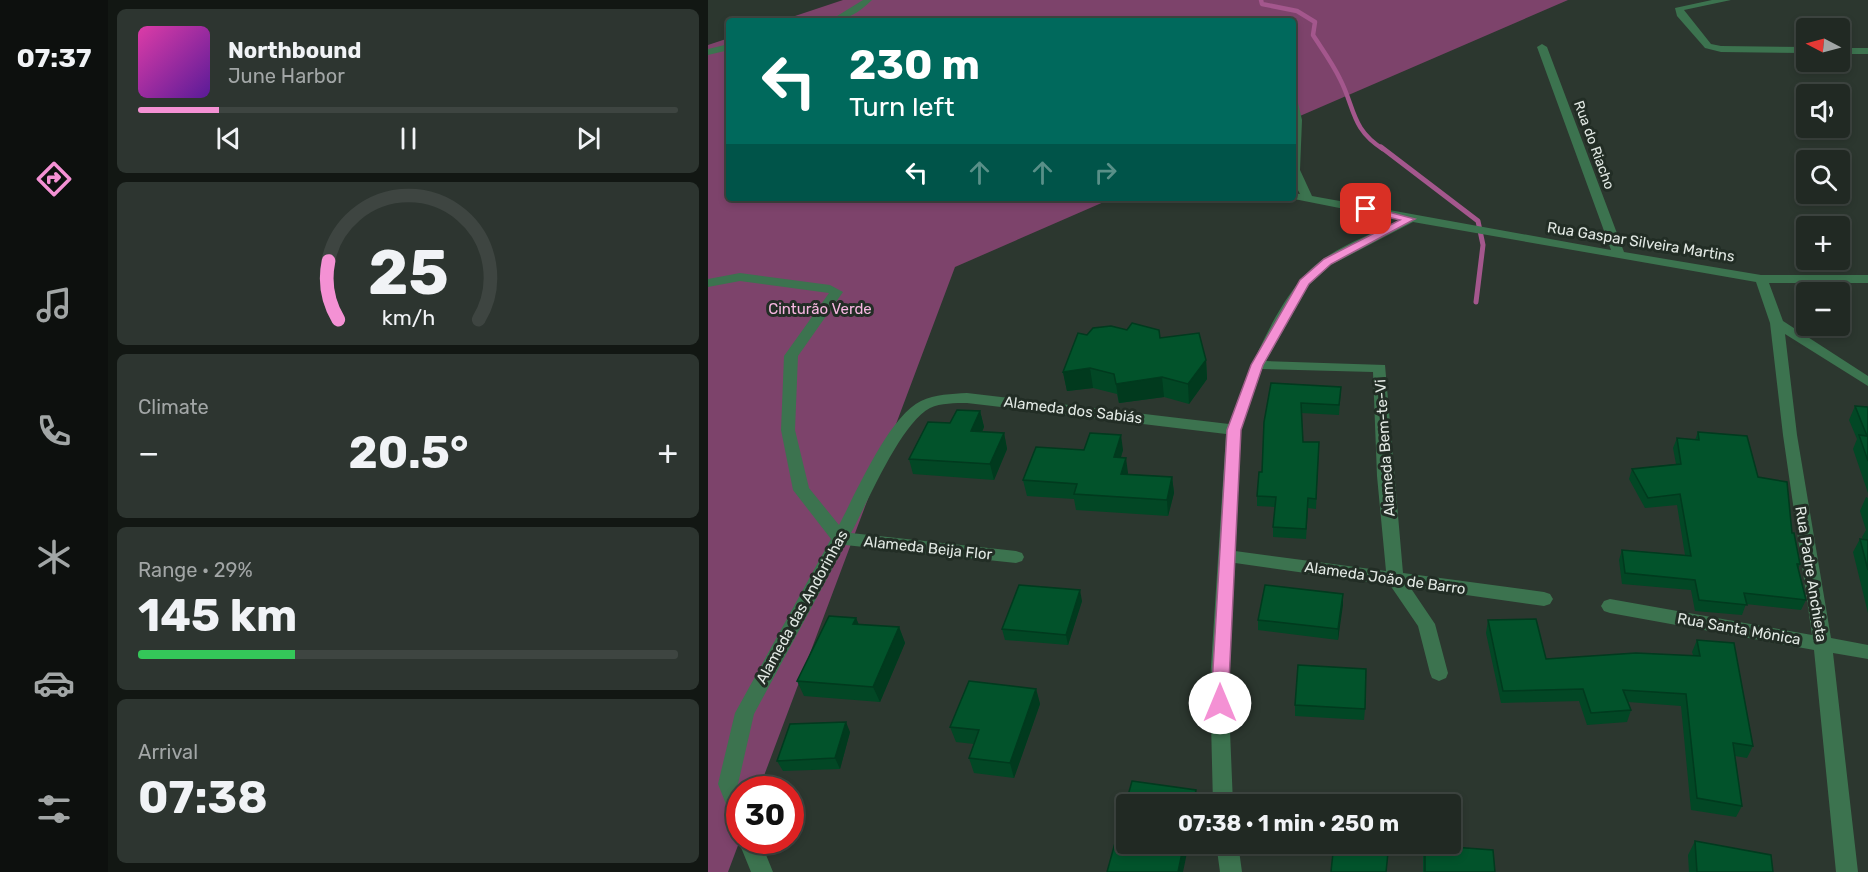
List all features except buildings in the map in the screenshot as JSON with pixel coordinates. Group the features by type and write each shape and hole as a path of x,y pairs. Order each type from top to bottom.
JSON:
{"street":[{"path":"840,18 851,13 868,0"},
{"path":"1727,0 1679,8 1680,14 1704,43 1716,49 1796,50"},
{"name":"Rua do Riacho","path":"1542,47 1618,254"},
{"path":"708,52 726,48"},
{"path":"1850,51 1868,51"},
{"path":"1296,110 1299,118 1296,142"},
{"path":"1296,176 1307,197"},
{"name":"Rua Gaspar Silveira Martins","path":"1296,196 1410,219 1761,279 1868,279"},
{"path":"1223,794 1219,682 1234,430 1257,365 1304,283 1328,262 1410,219"},
{"path":"708,283 740,277 830,289 837,292 791,356 788,430 801,490 840,538"},
{"name":"Rua Padre Anchieta","path":"1761,279 1777,324 1790,435 1823,645 1847,872"},
{"path":"1777,324 1868,382"},
{"name":"Alameda Bem-te-Vi","path":"1257,365 1380,368 1385,476 1395,579"},
{"name":"Alameda dos Sabiás","path":"914,410 939,399 968,398 1234,430"},
{"name":"Alameda das Andorinhas","path":"730,776 745,713 897,433 914,410"},
{"name":"Alameda Beija Flor","path":"840,538 1016,557"},
{"name":"Alameda João de Barro","path":"1227,556 1544,599"},
{"path":"1395,579 1426,624 1439,673"},
{"name":"Rua Santa Mônica","path":"1610,606 1868,652"},
{"path":"755,854 762,872"},
{"path":"1229,854 1231,872"}],"green space":[{"path":"843,0 1568,0 1296,118 1296,18 789,18"},
{"name":"Cinturão Verde","path":"726,39 726,201 1106,201 955,267 764,776 726,776 726,854 735,854 728,872 708,872 708,45"}],"waterway":[{"path":"1261,0 1262,4 1297,11 1315,22 1313,35 1337,73 1359,126 1383,149"},
{"path":"1381,147 1478,221 1483,245 1476,302"}],"route":[{"path":"1220,703 1219,682 1234,430 1257,365 1304,283 1328,262 1410,219 1366,209"}]}
